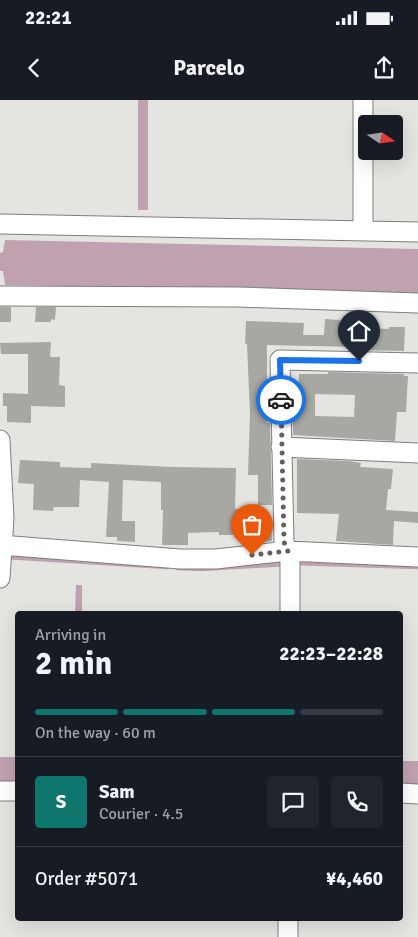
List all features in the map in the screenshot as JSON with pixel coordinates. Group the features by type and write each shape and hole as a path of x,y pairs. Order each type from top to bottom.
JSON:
{"street":[{"path":"363,100 363,231"},
{"path":"0,224 418,232"},
{"path":"0,296 237,297 418,303"},
{"path":"290,611 289,559 284,542 280,360 418,362"},
{"path":"0,440 4,518 2,556 180,559 418,557"},
{"path":"281,447 418,453"},
{"path":"0,791 15,791"},
{"path":"403,794 418,794"},
{"path":"288,921 288,937"}],"shaded area":[{"path":"138,100 148,100 148,210 138,210"},
{"path":"5,240 418,249 418,293 5,285 3,271 0,271 0,253 3,252"},
{"path":"76,585 82,585 82,611 75,611"},
{"path":"0,757 15,757 15,781 0,781"},
{"path":"403,761 418,761 418,784 403,784"}],"building":[{"path":"0,307 11,307 11,322 0,322"},
{"path":"36,307 56,307 55,320 51,319 51,322 35,322"},
{"path":"325,319 340,320 340,327 389,329 389,327 405,327 404,351 357,350 357,347 267,345 267,423 270,423 272,505 258,505 258,475 248,475 250,414 247,344 245,344 246,321 304,323 303,335 324,335"},
{"path":"51,342 50,357 60,357 59,385 65,386 65,407 31,406 31,423 7,422 7,406 3,406 3,393 28,394 28,354 1,354 0,343"},
{"path":"328,372 404,374 404,376 408,376 406,412 397,412 395,441 293,435 293,406 298,406 299,374 328,374","holes":["315,394 355,395 354,417 315,416"]},
{"path":"297,459 348,461 361,463 360,467 393,469 391,489 388,489 386,510 418,512 418,523 394,521 393,545 336,541 339,514 297,513"},
{"path":"20,460 60,462 60,467 91,468 91,463 236,468 235,509 266,509 267,527 271,527 272,541 248,544 247,535 219,535 219,532 188,533 188,545 162,545 163,510 161,510 161,482 123,480 122,521 135,521 135,542 117,541 117,537 106,537 109,482 80,480 79,507 54,507 53,511 33,510 34,484 18,483"}],"waterway":[{"path":"5,557 167,567"},
{"path":"294,563 418,567"},
{"path":"177,568 200,569 287,564"}],"way so far":[{"path":"252,555 288,551 284,542 281,400"}],"route":[{"path":"281,400 280,360 359,361"}]}
